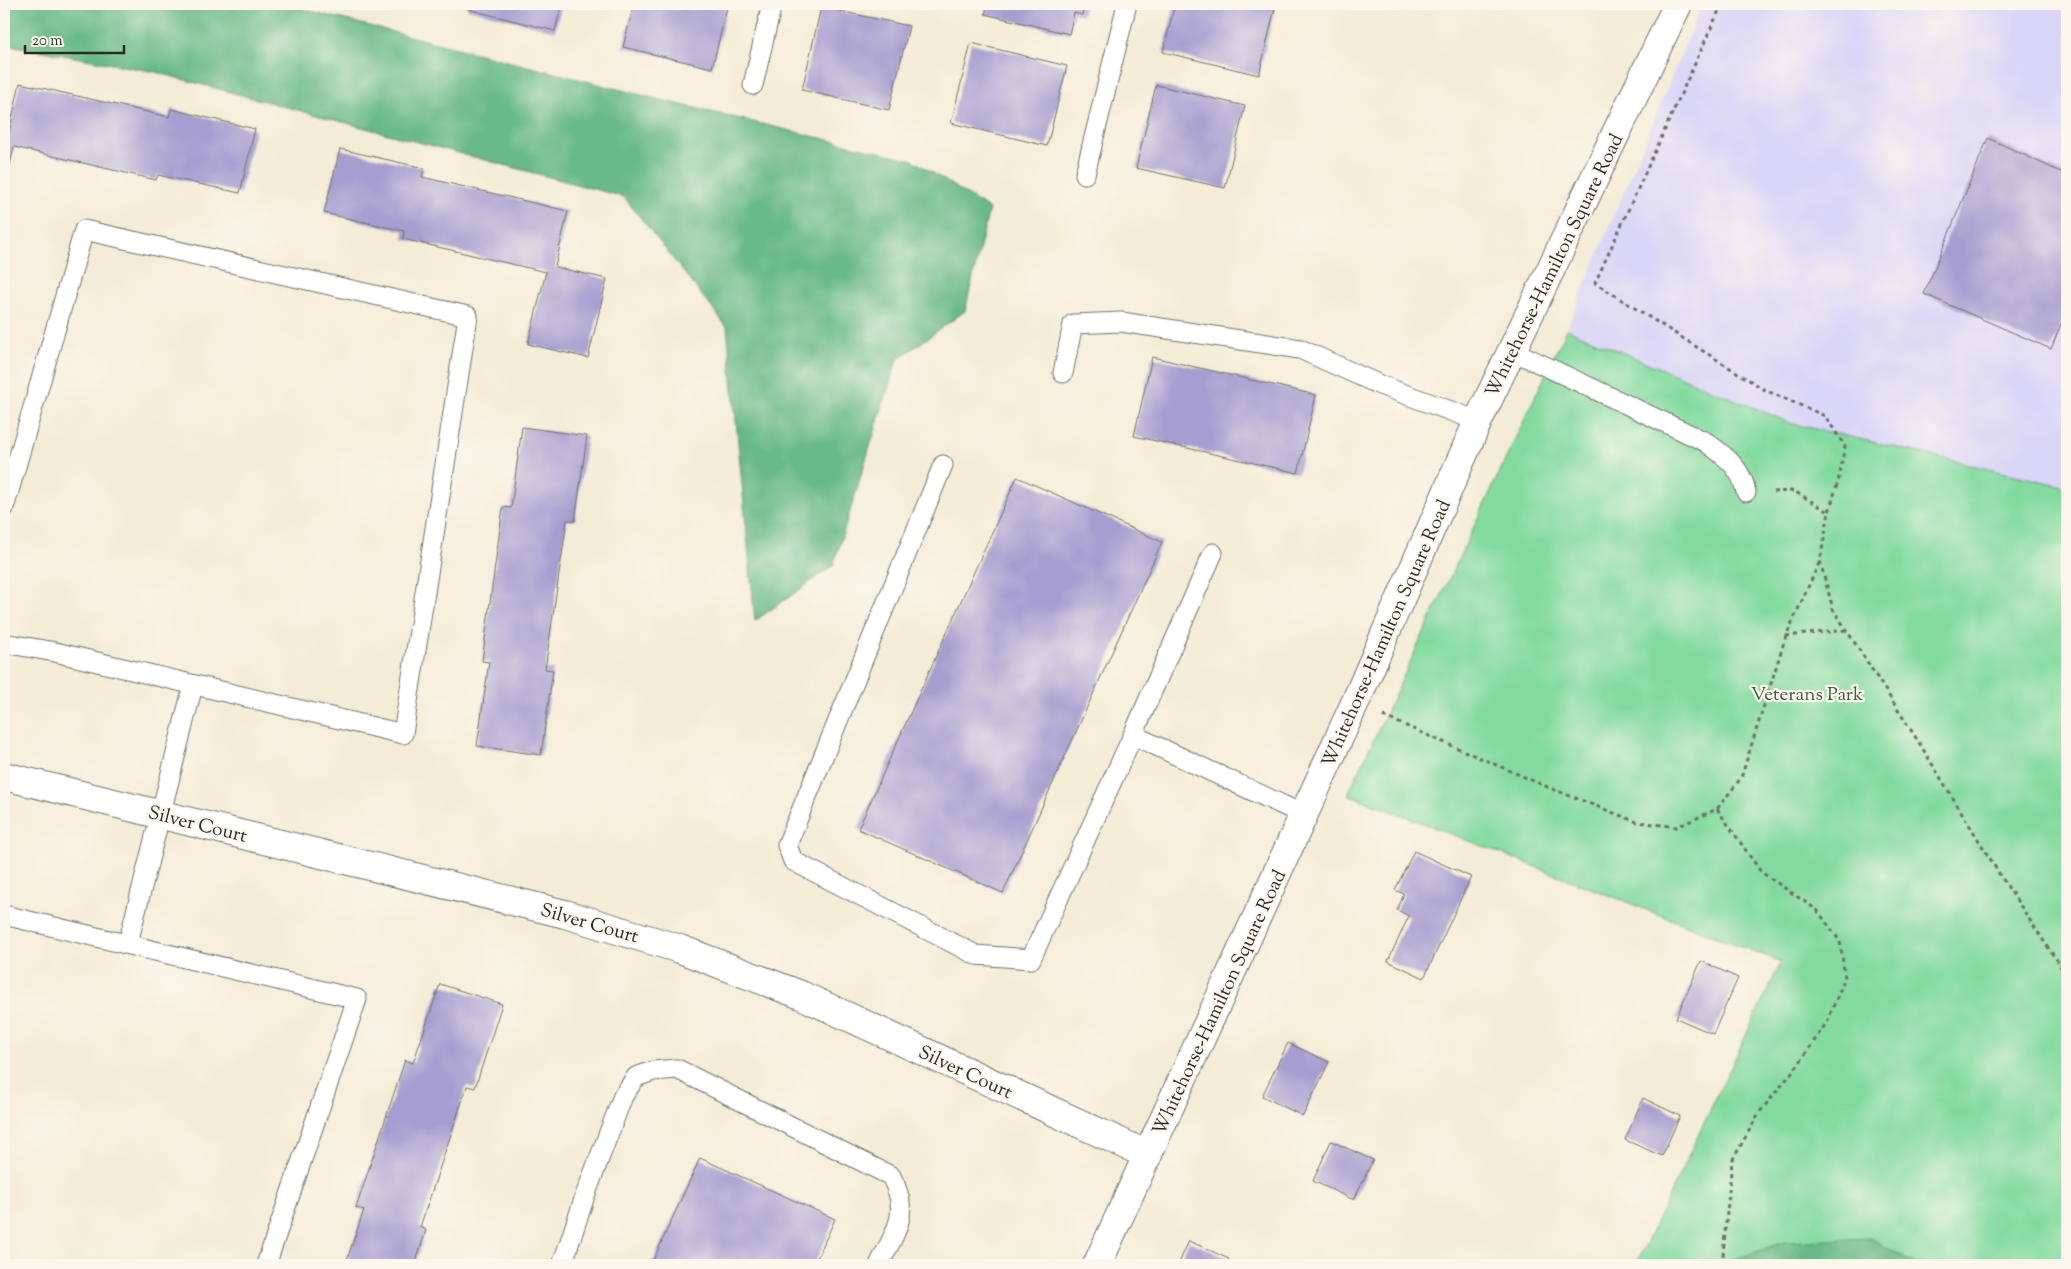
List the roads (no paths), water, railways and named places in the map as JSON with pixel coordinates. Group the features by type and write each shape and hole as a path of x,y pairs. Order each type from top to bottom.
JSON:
{"street":[{"name":"Whitehorse-Hamilton Square Road","path":"1097,1265 1355,703 1478,420 1678,4"},
{"name":"Silver Court","path":"4,776 565,914 680,949 801,995 1148,1155"}],"lane":[{"path":"753,85 772,4"},
{"path":"1086,174 1126,4"},
{"path":"4,508 84,230 468,316 403,734 55,652 4,643"},
{"path":"1063,373 1073,324 1121,322 1300,349 1380,385 1478,420"},
{"path":"1511,350 1706,442 1730,459 1744,480 1746,492"},
{"path":"943,465 788,845 793,861 976,956 1031,959 1133,735 1213,552"},
{"path":"128,943 193,686"},
{"path":"1133,735 1304,815"},
{"path":"4,915 357,999 266,1265"},
{"path":"562,1265 586,1193 623,1096 636,1077 653,1070 677,1069 891,1176 899,1191 902,1206 900,1222 880,1265"}],"park label":[{"name":"Veterans Park","path":"1807,693"}]}
